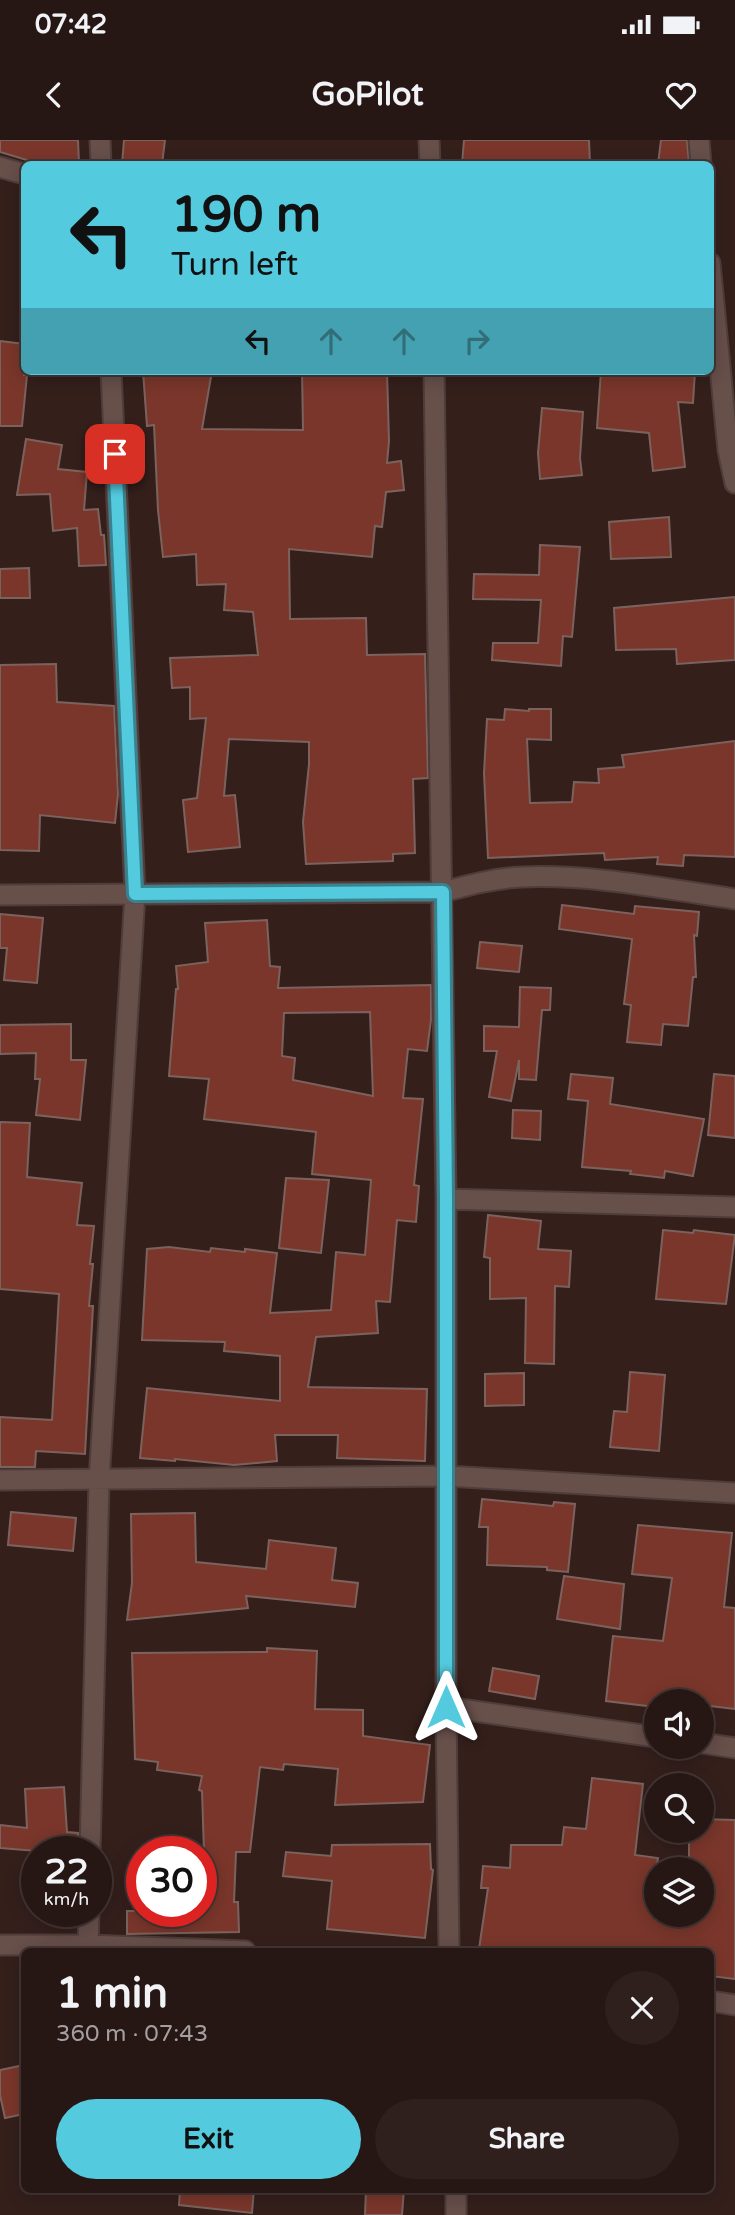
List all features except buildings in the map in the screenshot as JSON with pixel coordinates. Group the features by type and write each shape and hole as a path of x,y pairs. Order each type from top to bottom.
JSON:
{"street":[{"path":"100,140 101,161"},
{"path":"429,140 430,161"},
{"path":"699,140 701,161"},
{"path":"0,167 21,173"},
{"path":"714,305 728,450 735,483"},
{"path":"90,1836 99,1481 135,894 111,375"},
{"path":"433,375 443,892 449,1948"},
{"path":"0,895 443,892 483,882 521,877 592,878 735,899"},
{"path":"446,1199 735,1207"},
{"path":"0,1480 447,1476 735,1493"},
{"path":"446,1707 644,1735"},
{"path":"714,1745 735,1748"},
{"path":"88,1945 89,1927"},
{"path":"0,1945 166,1948"},
{"path":"714,2002 735,2005"},
{"path":"456,2193 456,2215"}],"route":[{"path":"115,454 135,894 443,892 446,1707"}]}
